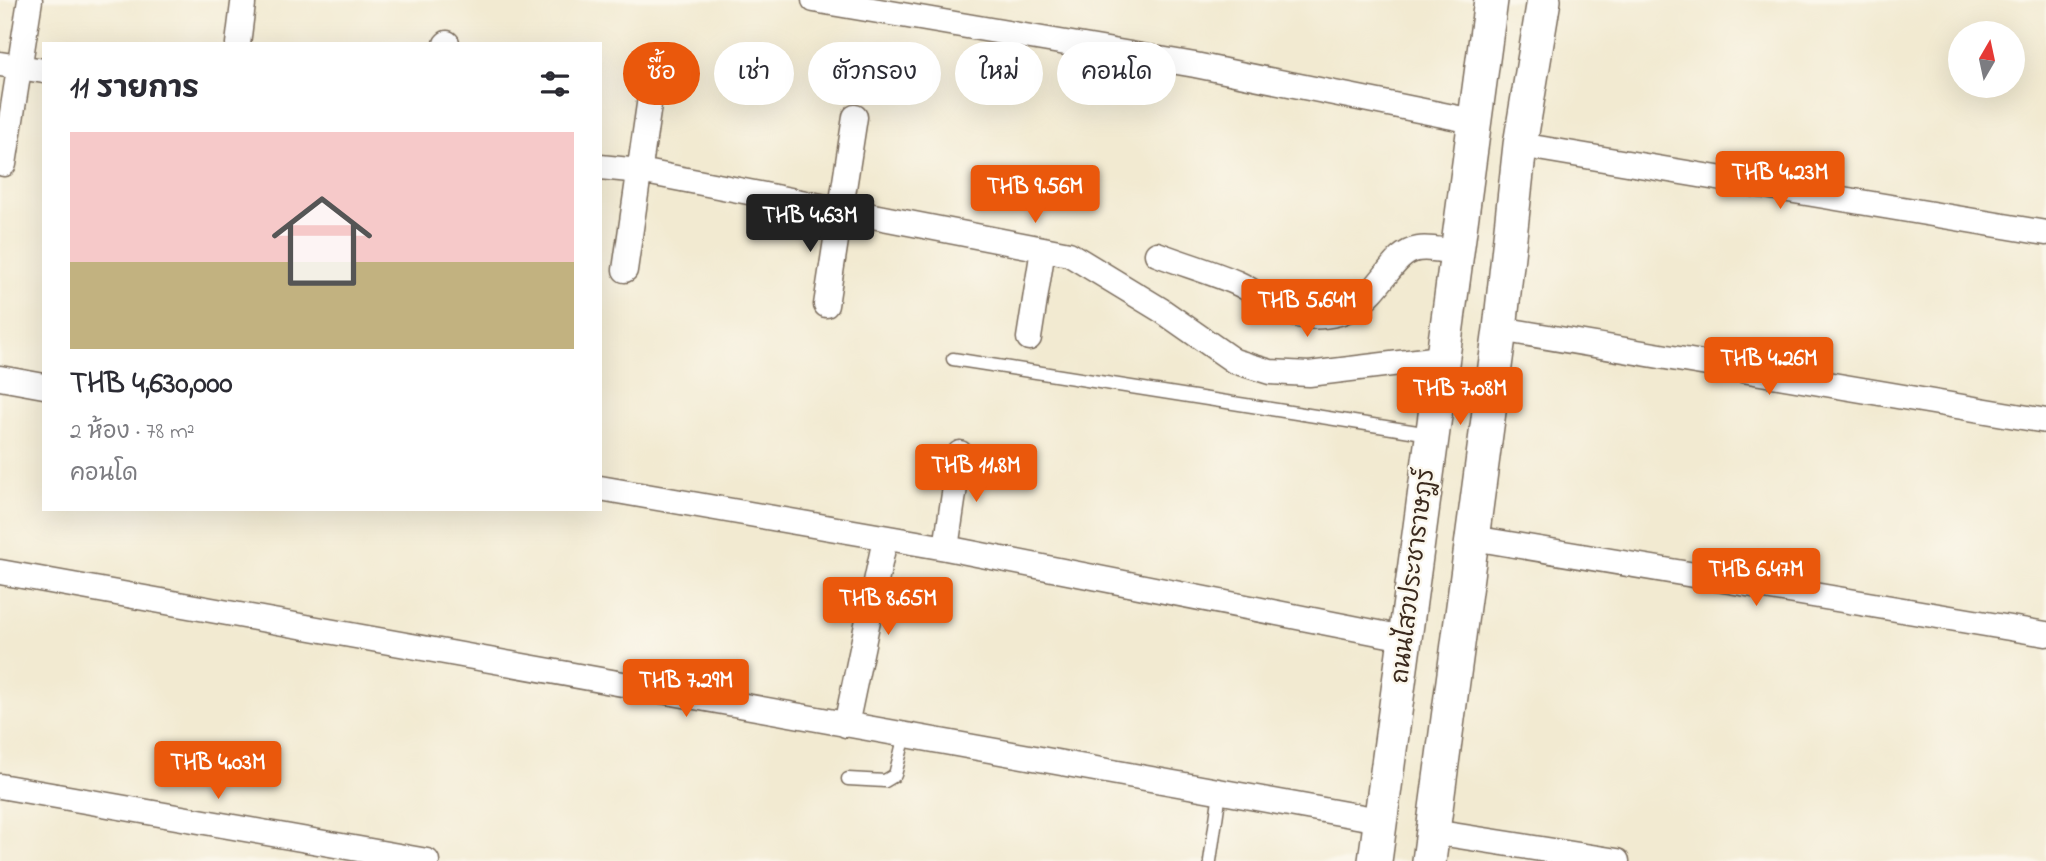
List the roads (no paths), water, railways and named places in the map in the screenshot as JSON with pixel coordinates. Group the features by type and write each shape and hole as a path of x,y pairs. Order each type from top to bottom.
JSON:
{"main road":[{"name":"ถนนไสวประชาราษฎร์","path":"1375,861 1430,435 1491,0"},
{"path":"1431,846 1500,329 1520,145 1544,0"}],"street":[{"path":"4,164 30,0"},
{"path":"814,0 1195,65 1473,121"},
{"path":"238,42 243,4"},
{"path":"625,270 649,105"},
{"path":"826,305 855,117"},
{"path":"1520,145 2046,233"},
{"path":"602,167 640,171 1069,254 1161,310 1234,361 1270,372 1309,374 1441,358"},
{"path":"1157,254 1240,284 1272,305 1304,316 1339,313 1357,305 1371,296 1405,254 1419,248 1456,252"},
{"path":"1029,338 1043,250"},
{"path":"1500,329 2046,421"},
{"path":"0,378 42,386"},
{"path":"946,548 960,453"},
{"path":"602,488 946,548 1404,638"},
{"path":"1473,538 2046,635"},
{"path":"846,725 885,539"},
{"path":"0,572 1379,820"},
{"path":"0,786 428,861"},
{"path":"1431,846 1617,861"}],"lane":[{"path":"953,359 1430,435"},
{"path":"848,779 885,781 895,775 905,735"},
{"path":"1210,861 1220,792"}]}
